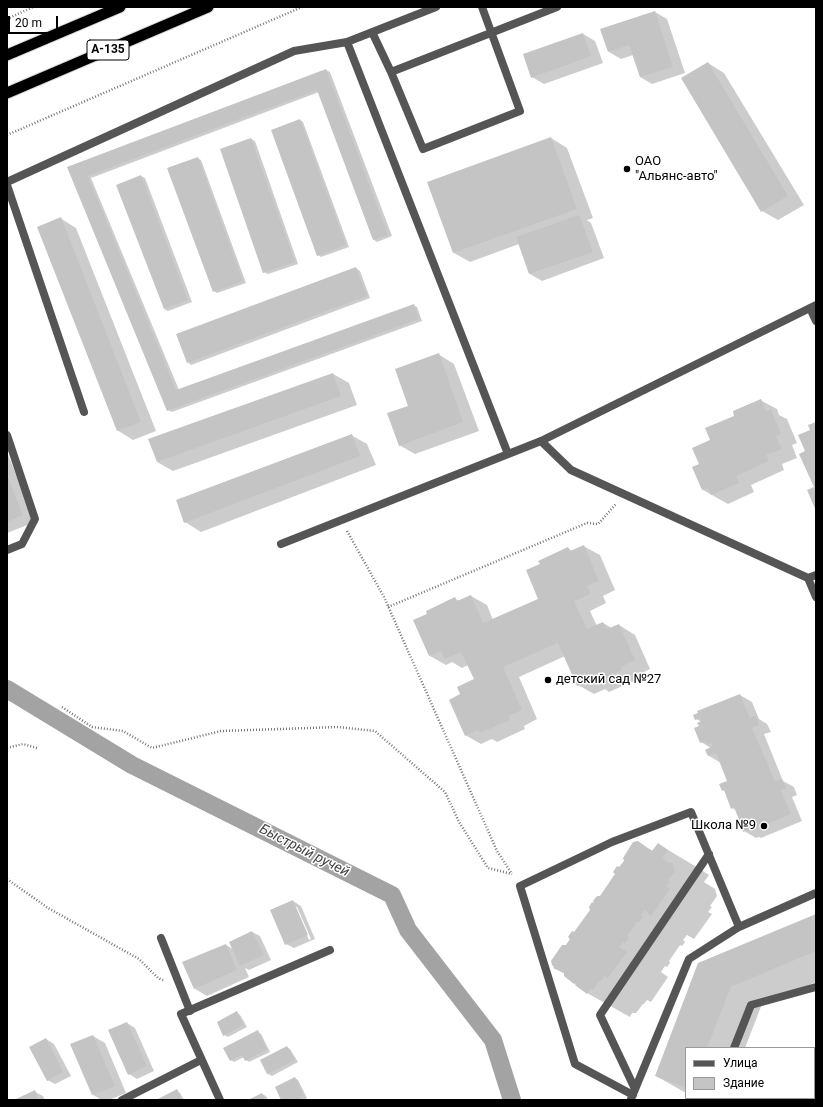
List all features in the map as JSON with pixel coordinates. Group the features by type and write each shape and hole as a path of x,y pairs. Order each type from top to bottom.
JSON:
{"highway":[{"name":"А-135","path":"7,55 120,7"},
{"name":"А-135","path":"7,93 208,7"}],"street":[{"path":"7,182 294,51 347,42 436,7"},
{"path":"372,32 391,72 423,149 520,111 482,7"},
{"path":"391,72 557,7"},
{"path":"347,42 508,454"},
{"path":"7,185 84,412"},
{"path":"281,544 541,441 813,306 816,321"},
{"path":"7,435 35,519 22,544 7,550"},
{"path":"541,441 571,470 808,578 816,597"},
{"path":"808,578 816,575"},
{"path":"633,1095 575,1064 520,886 612,842 691,812 739,927"},
{"path":"633,1095 600,1016 708,854"},
{"path":"633,1095 688,959 739,927 816,893"},
{"path":"161,938 190,1011"},
{"path":"220,1100 181,1014 330,950"},
{"path":"734,1047 751,1004 816,987"},
{"path":"122,1100 202,1060"}],"path":[{"path":"7,19 33,7"},
{"path":"7,135 302,7"},
{"path":"388,607 587,523 598,524 625,494"},
{"path":"341,520 384,596 497,851 520,886"},
{"path":"62,707 92,727 123,731 152,748 221,731 338,727 375,731 445,792 459,822 488,868 512,874"},
{"path":"7,748 23,744 37,748"},
{"path":"7,879 48,908 139,959 158,978 180,987"}],"building":[{"path":"655,11 673,67 640,77 629,45 608,52 600,29"},
{"path":"583,33 591,56 531,78 523,54"},
{"path":"708,62 788,196 761,212 681,78"},
{"path":"326,69 388,235 373,240 317,90 88,176 176,390 414,304 419,319 167,411 67,167"},
{"path":"300,119 346,245 317,256 271,130"},
{"path":"551,137 577,209 453,253 427,182"},
{"path":"251,138 295,262 263,273 220,149"},
{"path":"198,157 243,281 213,292 167,168"},
{"path":"141,175 188,300 164,309 116,185"},
{"path":"579,215 593,252 529,274 516,237"},
{"path":"61,217 141,422 117,431 37,227"},
{"path":"356,267 367,296 187,363 176,334"},
{"path":"439,353 463,422 399,446 387,413 408,406 395,369"},
{"path":"333,373 341,396 157,462 148,439"},
{"path":"761,399 766,411 771,409 781,434 776,436 782,449 766,455 769,461 736,476 739,483 711,495 708,488 702,490 692,467 699,464 692,448 710,440 705,428 734,416 733,411"},
{"path":"816,422 816,511 807,490 814,487 799,454 805,451 798,435 810,430 808,425"},
{"path":"352,434 360,456 184,523 176,500"},
{"path":"7,475 23,515 7,522"},
{"path":"584,545 599,581 587,586 591,594 574,601 587,629 603,622 607,629 619,624 635,660 621,667 622,670 593,683 591,680 577,686 558,643 503,667 522,710 508,716 510,720 480,733 478,730 465,736 449,700 460,694 457,687 474,679 461,652 445,659 441,651 429,656 413,620 427,614 426,611 455,597 457,601 471,595 483,623 538,599 526,570 540,564 538,561 568,547 570,551"},
{"path":"740,694 750,718 755,715 759,725 752,728 775,781 782,779 786,788 781,790 791,814 748,832 747,830 743,832 741,827 745,825 744,821 740,822 734,807 731,809 724,790 722,791 719,784 727,781 716,753 708,756 705,750 713,746 711,743 707,744 706,741 700,743 694,728 699,726 697,723 701,721 700,718 695,720 693,715 698,713 697,711"},
{"path":"638,841 652,851 658,843 668,850 662,858 673,864 675,871 666,887 670,889 651,916 645,910 641,915 643,917 639,922 637,922 627,936 629,938 625,944 623,942 619,947 627,952 608,978 605,976 593,990 590,989 587,994 575,985 577,982 574,984 564,976 564,973 553,968 554,967 551,961 562,945 566,945 570,939 568,937 572,931 574,932 590,910 589,907 592,902 594,903 593,901 597,896 600,896 615,874 613,872 617,866 619,867 624,861 623,858 633,842"},
{"path":"293,900 308,935 285,945 270,910"},
{"path":"816,914 816,951 731,987 707,1047 685,1047 685,1088 655,1076 698,963"},
{"path":"252,931 264,955 240,966 229,942"},
{"path":"226,944 237,970 194,989 182,962"},
{"path":"237,1011 244,1025 223,1036 217,1022"},
{"path":"127,1022 147,1066 128,1075 108,1030"},
{"path":"258,1030 267,1049 245,1061 242,1055 230,1061 223,1048"},
{"path":"93,1035 115,1086 92,1095 70,1044"},
{"path":"46,1038 63,1072 47,1081 29,1047"},
{"path":"287,1046 295,1060 267,1074 260,1060"},
{"path":"295,1077 304,1096 296,1100 281,1100 275,1087"},
{"path":"177,1089 182,1100 156,1100"},
{"path":"35,1090 39,1100 16,1100 16,1099"},
{"path":"262,1093 266,1100 248,1100"}],"waterway":[{"name":"Быстрый ручей","path":"7,689 132,765 392,895 408,930 493,1040 512,1100"}],"place":[{"name":"ОАО \"Альянс-авто\"","path":"627,169"},
{"name":"детский сад №27","path":"548,680"},
{"name":"Школа №9","path":"764,826"}]}
